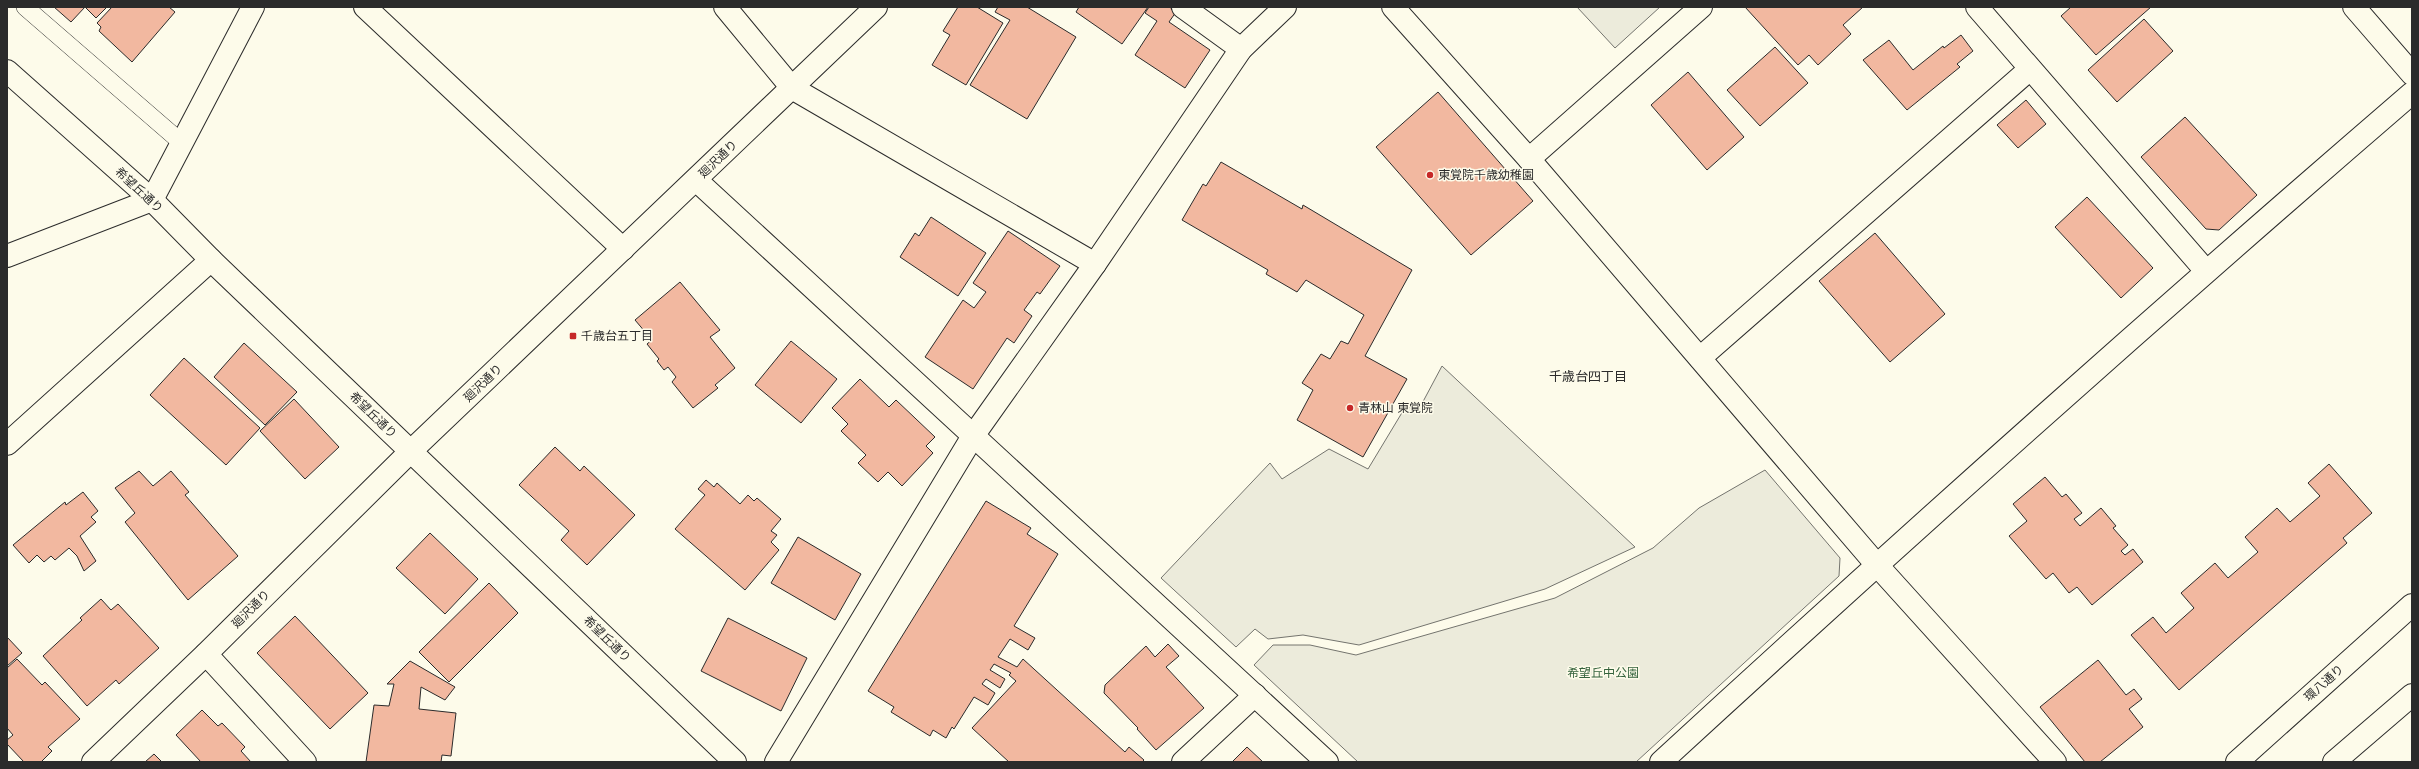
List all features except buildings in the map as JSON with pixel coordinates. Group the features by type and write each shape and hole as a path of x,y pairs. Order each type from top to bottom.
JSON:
{"street":[{"path":"7,256 152,200 253,7"},
{"path":"365,7 623,249"},
{"path":"725,7 792,88 1096,264"},
{"name":"廻沢通り","path":"93,762 206,654 412,451 876,7"},
{"path":"1184,7 1241,49"},
{"path":"776,762 973,436 1096,264 1241,49 1285,7"},
{"path":"1393,7 1529,159 1876,564 2055,762"},
{"path":"1529,159 1701,7"},
{"path":"1976,7 2206,271"},
{"path":"2354,7 2412,74"},
{"path":"1700,358 2030,69"},
{"name":"希望丘通り","path":"7,71 152,200 211,260 735,762"},
{"path":"1661,762 1876,564 2206,271 2412,93"},
{"path":"696,180 1327,762"},
{"path":"7,444 211,260"},
{"name":"環八通り","path":"2237,762 2412,605"},
{"path":"206,654 305,762"},
{"path":"1183,762 1255,695"},
{"path":"2334,762 2412,695"}],"lane":[{"path":"26,7 182,143"}],"green space":[{"path":"1577,7 1660,7 1615,48"},
{"path":"1442,366 1635,547 1545,589 1359,645 1303,635 1268,639 1255,629 1236,647 1161,578 1270,463 1282,479 1329,449 1368,469 1406,406 1418,411"},
{"name":"希望丘中公園","path":"1765,470 1840,558 1839,576 1636,762 1358,762 1254,665 1273,645 1310,645 1356,655 1555,598 1653,548 1699,508"}],"place":[{"name":"東覚院千歳幼稚園","path":"1430,175"},
{"name":"千歳台五丁目","path":"573,336"},
{"name":"青林山 東覚院","path":"1350,408"}],"district":[{"name":"千歳台四丁目","path":"1588,376"}]}
